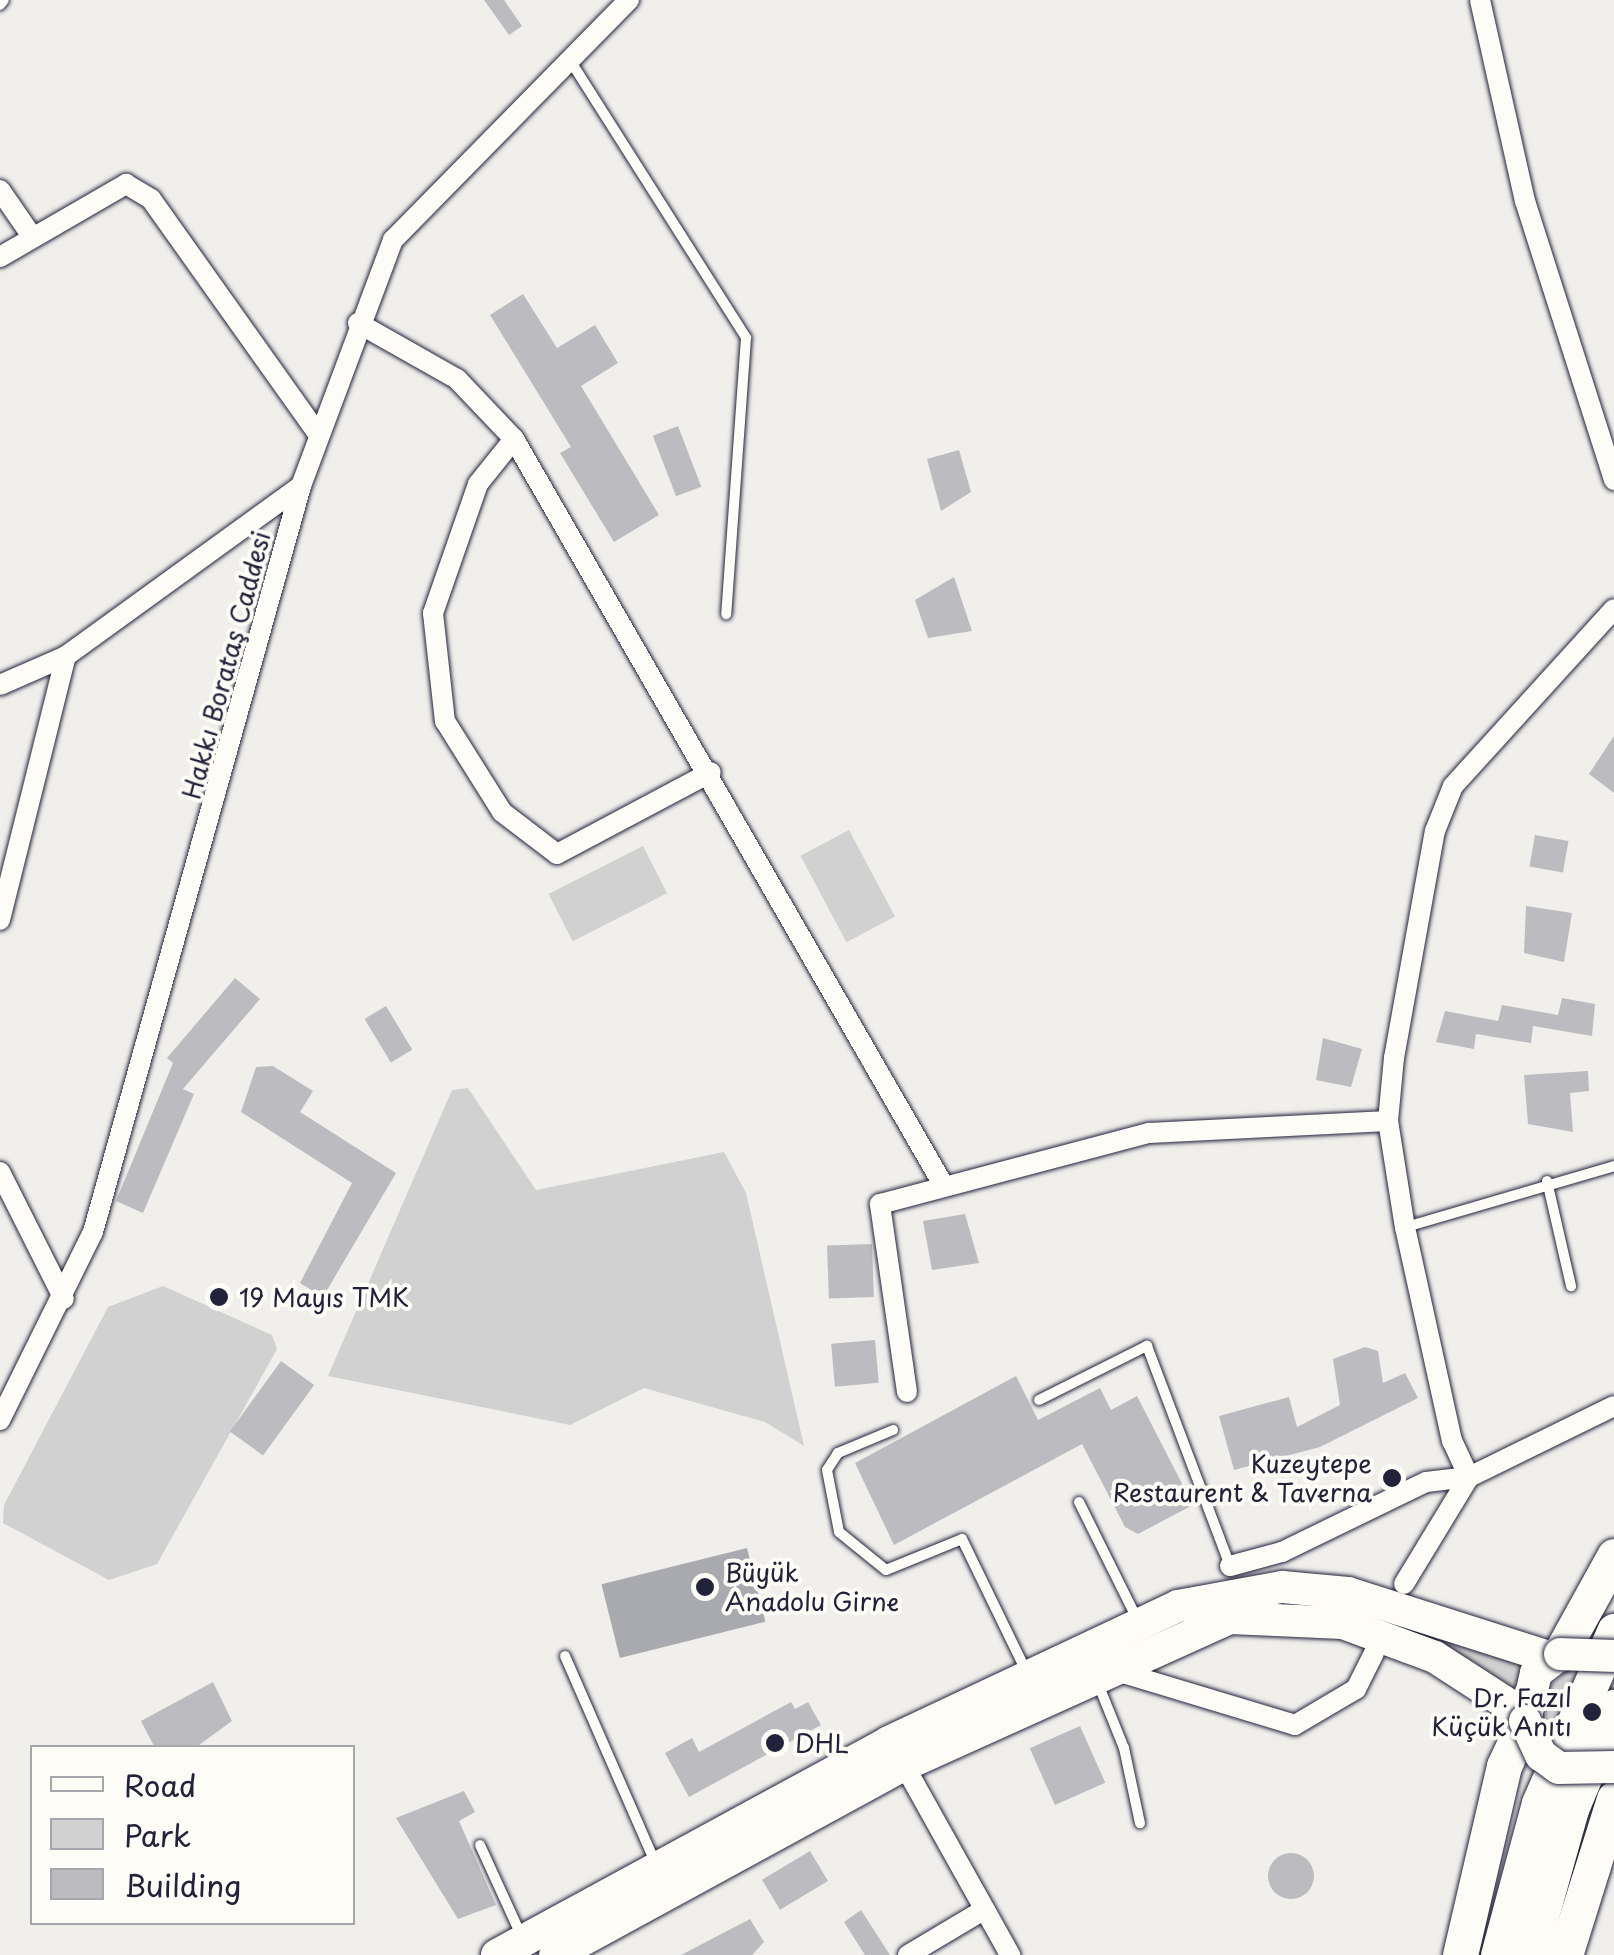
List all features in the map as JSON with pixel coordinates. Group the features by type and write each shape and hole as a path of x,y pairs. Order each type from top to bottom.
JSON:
{"highway":[{"path":"1556,1656 1614,1556"},
{"path":"1498,1955 1555,1806 1614,1630"},
{"path":"1530,1955 1555,1806 1614,1707"},
{"path":"1460,1955 1504,1766 1524,1717"},
{"path":"1565,1955 1614,1799"}],"main road":[{"path":"510,1948 1029,1676 1140,1624 1212,1597 1282,1586 1348,1593 1556,1656 1614,1656"},
{"path":"556,1955 904,1765 1102,1671 1230,1618 1282,1614 1405,1644 1524,1717 1541,1755 1560,1768 1614,1767"},
{"path":"1524,1717 1536,1673 1556,1656"}],"street":[{"name":"Hakkı Borataş Caddesi","path":"0,1420 64,1299 93,1232 301,486 358,323 393,240 432,193 573,65 629,0"},
{"path":"1480,0 1526,201 1614,480"},
{"path":"0,257 107,188 126,184 151,199 319,435"},
{"path":"0,190 32,235"},
{"path":"358,323 457,379 514,438 711,772 942,1181"},
{"path":"514,438 478,484 433,613 445,721 502,812 526,839 557,854 711,772"},
{"path":"0,685 66,656 301,486"},
{"path":"1469,1477 1452,1442 1404,1228 1388,1121 1435,830 1453,786 1614,609"},
{"path":"0,920 66,656"},
{"path":"906,1392 880,1204 942,1181 1149,1133 1388,1121"},
{"path":"0,1172 64,1299"},
{"path":"1230,1566 1282,1552 1426,1482 1469,1477 1614,1406"},
{"path":"1404,1584 1469,1477"},
{"path":"1102,1671 1295,1725 1356,1689 1374,1653"},
{"path":"904,1765 980,1912 1010,1955"},
{"path":"908,1955 980,1912"}],"lane":[{"path":"573,65 746,338 726,614"},
{"path":"1404,1228 1548,1181 1614,1166"},
{"path":"1548,1181 1571,1286"},
{"path":"1038,1400 1147,1346 1230,1566"},
{"path":"893,1430 838,1453 827,1470 838,1532 886,1570 962,1539 1029,1676"},
{"path":"1079,1502 1140,1624"},
{"path":"565,1656 658,1868"},
{"path":"1102,1671 1140,1823"},
{"path":"480,1845 510,1948"}],"green space":[{"path":"849,830 895,917 846,942 800,856"},
{"path":"643,846 667,893 573,941 549,894"},
{"path":"468,1088 536,1190 724,1152 746,1193 804,1446 765,1422 644,1388 570,1425 328,1376 452,1090"},
{"path":"163,1286 272,1335 277,1349 157,1564 109,1580 3,1523 4,1505 108,1307"},
{"path":"1445,1640 1533,1663 1515,1701 1442,1648"},
{"path":"1573,1665 1614,1669 1614,1750 1556,1742 1546,1727 1546,1690"}],"shaded area":[{"path":"747,1548 765,1622 620,1658 601,1584"}],"building":[{"path":"484,0 504,0 522,26 509,35"},
{"path":"523,294 557,348 595,325 618,363 581,386 659,515 614,542 560,453 571,447 490,315"},
{"path":"678,426 701,487 676,496 653,436"},
{"path":"959,450 971,492 941,511 927,459"},
{"path":"954,577 972,631 928,638 915,600"},
{"path":"1614,736 1614,793 1589,774"},
{"path":"1535,835 1568,841 1563,872 1529,867"},
{"path":"1526,906 1572,913 1564,962 1524,953"},
{"path":"235,978 260,999 183,1089 194,1094 143,1213 116,1201 173,1063 167,1058"},
{"path":"1562,998 1595,1004 1592,1036 1533,1026 1531,1043 1476,1034 1474,1049 1436,1042 1445,1011 1498,1021 1502,1005 1558,1015"},
{"path":"386,1006 412,1050 391,1063 365,1019"},
{"path":"1323,1038 1362,1049 1351,1087 1316,1080"},
{"path":"273,1066 313,1091 300,1112 396,1173 323,1297 300,1283 352,1183 241,1112 256,1067"},
{"path":"1588,1071 1589,1091 1570,1093 1573,1132 1528,1124 1524,1075"},
{"path":"965,1214 979,1263 932,1270 923,1221"},
{"path":"872,1244 874,1297 829,1299 827,1246"},
{"path":"875,1340 879,1383 835,1387 831,1344"},
{"path":"1365,1347 1378,1351 1383,1383 1405,1373 1418,1398 1320,1447 1234,1470 1219,1416 1289,1397 1297,1427 1340,1405 1333,1359"},
{"path":"281,1361 314,1385 263,1455 230,1431"},
{"path":"1016,1376 1038,1420 1100,1388 1111,1410 1137,1396 1193,1505 1138,1534 1125,1527 1082,1444 894,1545 855,1463"},
{"path":"213,1682 232,1721 199,1745 153,1745 141,1721"},
{"path":"791,1702 795,1709 808,1702 821,1725 689,1797 665,1753 692,1738 699,1752"},
{"path":"1080,1726 1105,1783 1055,1805 1030,1748"},
{"path":"464,1791 475,1812 459,1821 496,1905 458,1919 396,1818"},
{"path":"810,1851 828,1881 780,1910 762,1880"},
{"path":"1291,1853 1307,1860 1314,1876 1307,1892 1291,1899 1275,1892 1268,1876 1275,1860"},
{"path":"861,1910 890,1955 865,1955 844,1922"},
{"path":"750,1919 764,1942 752,1955 681,1955"}],"place":[{"name":"19 Mayıs TMK","path":"219,1297"},
{"name":"Kuzeytepe Restaurent & Taverna","path":"1392,1478"},
{"name":"Büyük Anadolu Girne","path":"705,1587"},
{"name":"Dr. Fazıl Küçük Anıtı","path":"1592,1712"},
{"name":"DHL","path":"775,1743"}]}
